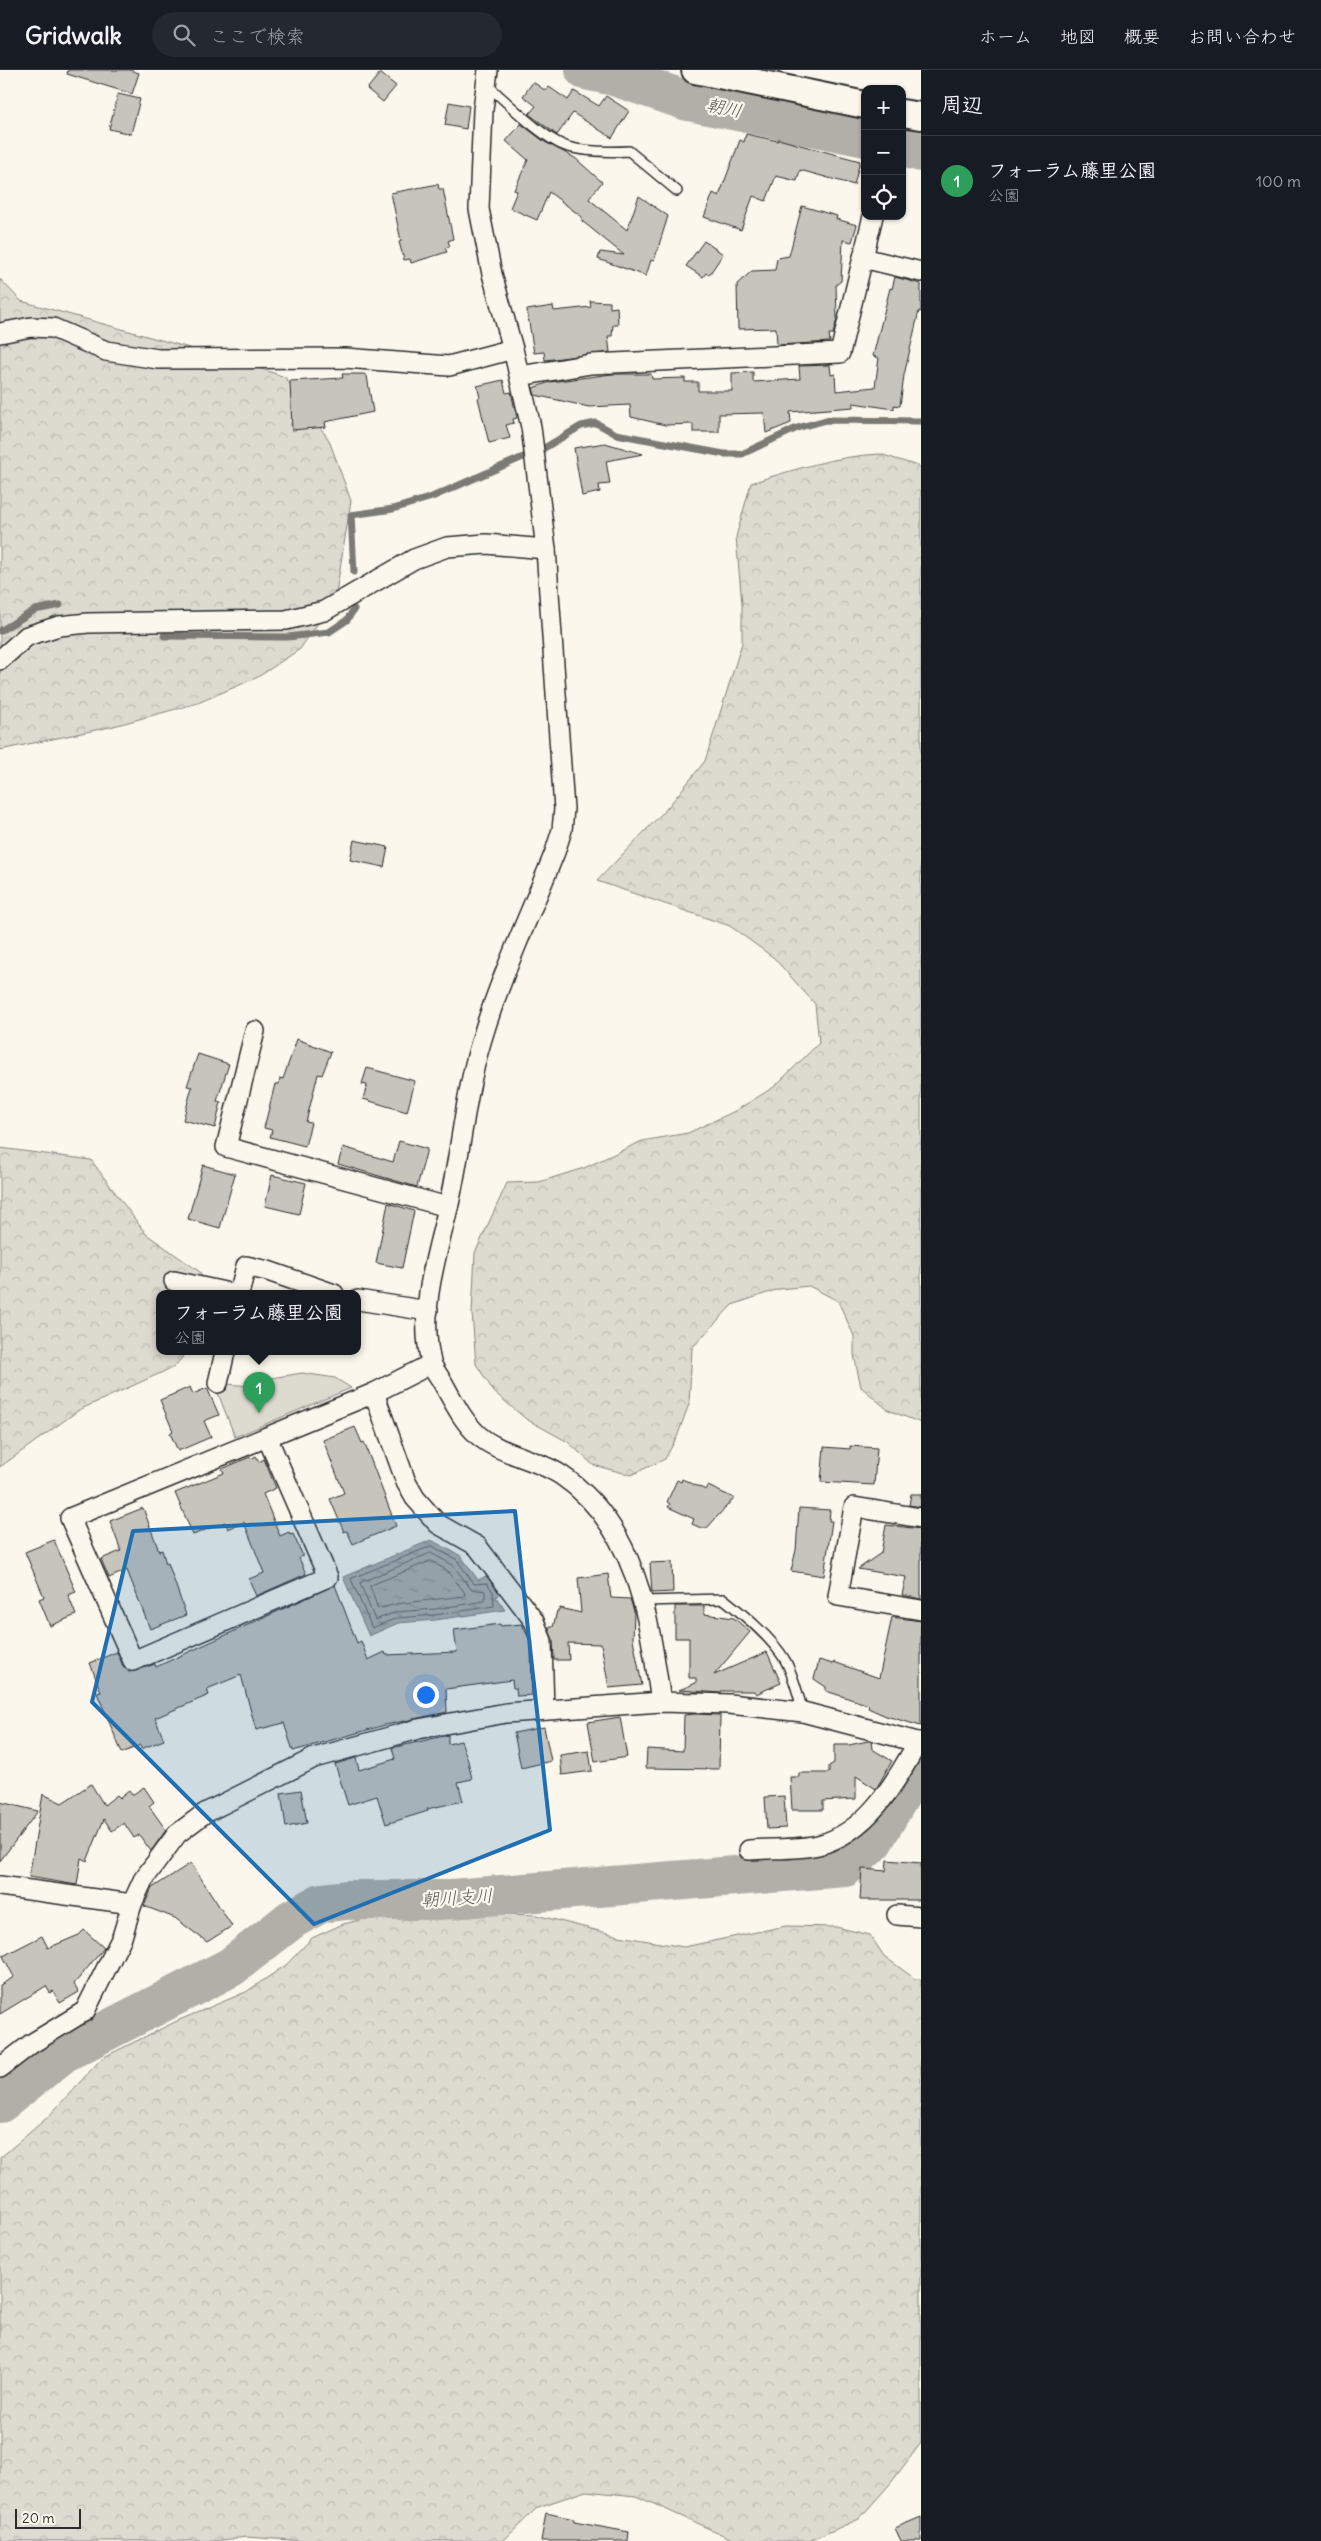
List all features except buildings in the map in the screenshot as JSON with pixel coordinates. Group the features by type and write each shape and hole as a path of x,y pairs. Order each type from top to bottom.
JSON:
{"street":[{"path":"695,70 861,104"},
{"path":"487,75 479,209 492,274 520,376 532,440 546,549 564,809 562,830 542,887 493,1005 480,1045 459,1142 448,1207 434,1260 428,1311 431,1364 454,1405 480,1437 558,1472 579,1487 599,1509 630,1561 643,1601 651,1632 661,1702"},
{"path":"906,113 921,116"},
{"path":"520,376 591,364 840,353 872,220"},
{"path":"863,258 921,272"},
{"path":"0,333 31,327 53,328 106,351 158,359 345,358 449,366 513,348"},
{"path":"0,660 27,636 59,626 88,623 286,620 324,611 414,559 447,547 486,544 546,549"},
{"path":"255,1031 226,1147 448,1207"},
{"path":"240,1290 246,1266 268,1271 323,1290"},
{"path":"174,1281 216,1290"},
{"path":"361,1300 428,1311"},
{"path":"218,1383 224,1355"},
{"path":"267,1437 328,1577 133,1661 70,1518 374,1393 431,1364"},
{"path":"374,1393 406,1482 414,1498 438,1524 477,1546 534,1621 542,1641 544,1710"},
{"path":"921,1518 854,1507 838,1596 921,1610"},
{"path":"0,2068 32,2044 85,2011 122,1937 132,1904 154,1864 177,1834 205,1813 314,1758 418,1729 506,1713 661,1702 728,1704 803,1712 919,1743 906,1764 866,1818 853,1829 817,1845 749,1850"},
{"path":"0,1886 132,1904"},
{"path":"897,1916 921,1917"}],"lane":[{"path":"487,75 541,131 567,147 609,152 629,151 677,191"},
{"path":"643,1601 724,1599 743,1614 784,1658 791,1672 803,1712"}],"highlighted area":[{"path":"515,1511 550,1830 314,1924 92,1702 133,1531"}],"green space":[{"path":"0,279 21,301 247,364 285,377 329,440 351,501 335,599 300,649 258,677 198,703 110,727 0,750"},
{"path":"880,454 921,467 921,1423 888,1410 861,1387 854,1355 854,1336 838,1301 809,1286 779,1289 732,1305 692,1348 689,1404 677,1437 665,1459 631,1475 593,1465 568,1442 526,1419 494,1392 476,1364 472,1313 475,1253 507,1183 539,1182 584,1168 642,1141 688,1133 735,1111 774,1087 819,1043 815,1004 774,958 730,926 597,881 668,807 705,761 742,643 742,604 736,537 751,483 830,461"},
{"path":"0,1148 91,1160 146,1234 200,1272 208,1290 156,1290 156,1355 184,1355 174,1367 79,1410 0,1467"},
{"path":"302,1373 335,1378 351,1388 235,1437 214,1383 251,1386 271,1378"},
{"path":"450,1912 536,1915 619,1936 684,1947 786,1926 836,1927 870,1935 884,1956 915,1979 921,1979 921,2443 890,2484 859,2519 809,2541 742,2541 732,2539 636,2496 586,2491 538,2507 503,2541 305,2541 246,2537 215,2541 0,2541 0,2158 49,2116 102,2058 177,2021 246,1992 286,1965 312,1938 343,1924 388,1913"}],"water":[{"path":"431,1540 461,1556 478,1580 488,1575 500,1593 496,1597 505,1610 398,1623 369,1636 343,1577"}],"waterway":[{"name":"朝川","path":"585,70 614,76 688,101 861,136"},
{"name":"朝川","path":"906,148 921,152"},
{"path":"354,572 351,515 393,509 432,497 546,447 581,426 596,423 616,434 724,454 742,454 797,428 826,420 921,421"},
{"path":"0,631 35,610 60,605"},
{"path":"164,636 288,637 329,632 347,620 354,609"},
{"name":"朝川支川","path":"0,2103 63,2053 231,1967 292,1919 321,1903 347,1900 439,1900 845,1867 872,1843 912,1775 921,1769"}],"place":[{"name":"フォーラム藤里公園","path":"259,1413"}]}
